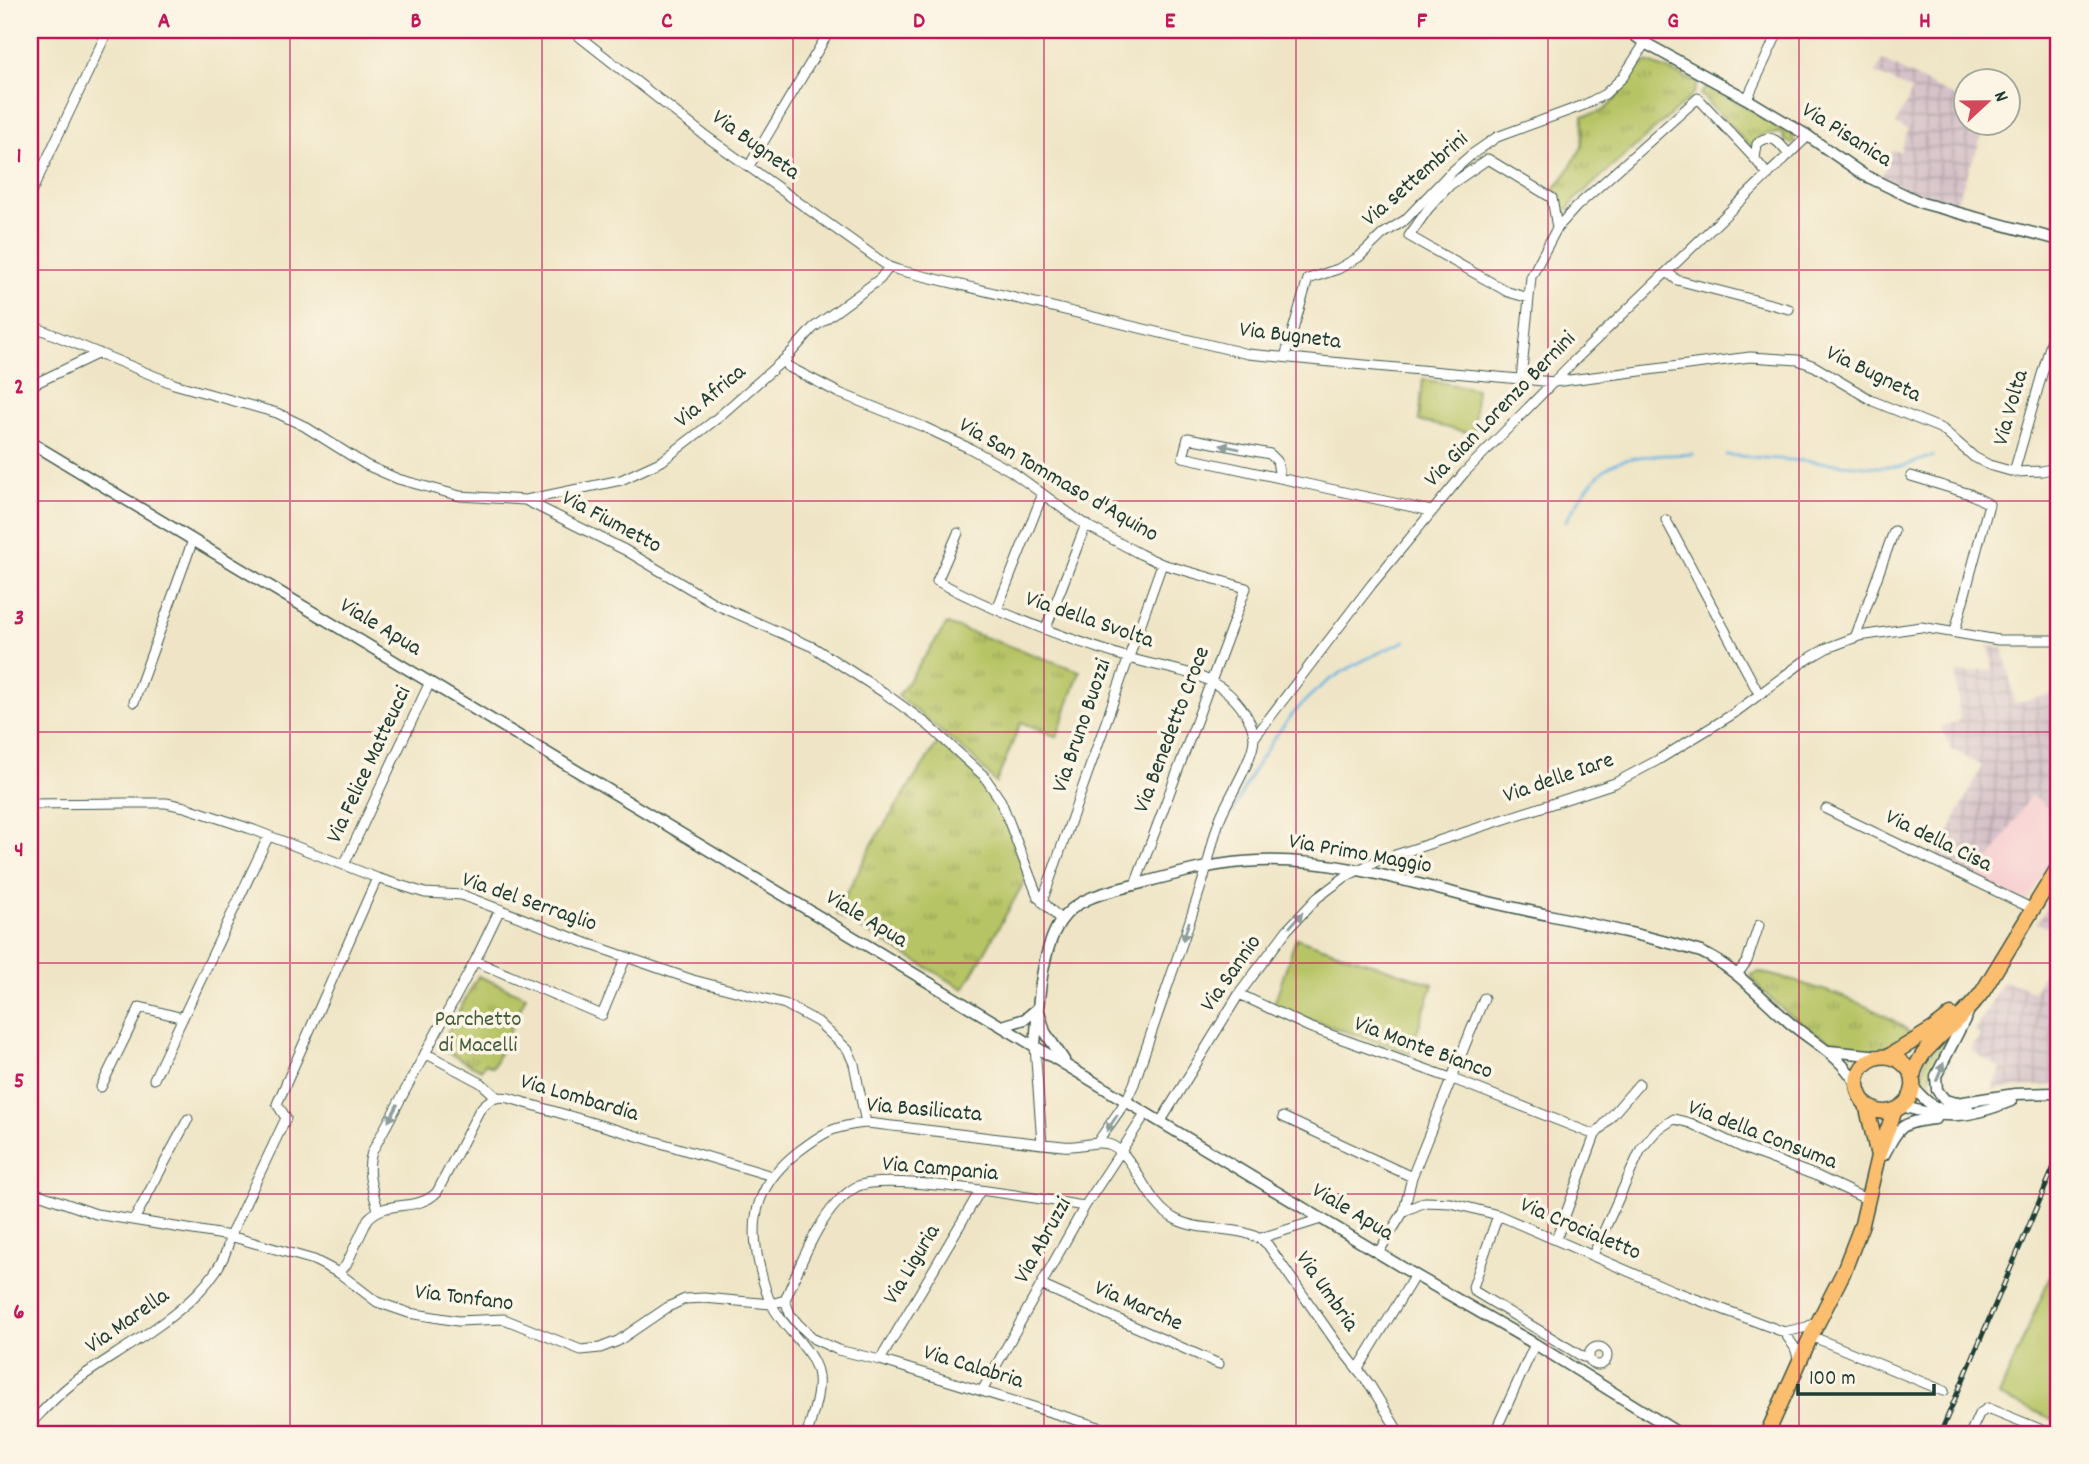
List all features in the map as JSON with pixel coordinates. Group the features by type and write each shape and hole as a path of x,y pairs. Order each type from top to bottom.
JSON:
{"main road":[{"path":"1766,1434 1843,1273 1862,1224 1878,1156 1899,1108 1910,1098 1918,1061 1970,1009 2059,866"},
{"path":"1899,1108 1885,1112 1866,1104 1857,1085 1860,1072 1868,1062 1885,1056 1933,1029 1983,991"},
{"path":"1885,1056 1900,1059 1908,1067 1913,1082"},
{"path":"1866,1104 1878,1156"}],"street":[{"path":"30,195 108,30"},
{"name":"Via Bugneta","path":"571,30 703,134 889,267 1248,354 1554,382 1750,357 1798,360 1814,366 1873,401 1942,429 1975,457 1989,465 2014,472 2059,467"},
{"path":"749,166 830,30"},
{"name":"Via Pisanica","path":"1627,30 1645,43 1808,136 1864,175 1922,202 2059,240"},
{"path":"1747,99 1779,30"},
{"name":"Via settembrini","path":"1285,357 1308,279 1338,269 1359,257 1383,234 1405,220 1447,176 1497,136 1584,105 1605,94 1623,77 1645,43"},
{"path":"1521,380 1531,277 1557,228 1698,98 1768,175"},
{"name":"Via Gian Lorenzo Bernini","path":"1126,1101 1139,1070 1220,817 1250,754 1254,738 1431,511 1492,443 1808,136"},
{"path":"1755,159 1757,144 1766,137 1776,140 1789,155"},
{"path":"1529,298 1508,292 1409,236 1450,184 1488,159 1552,198 1557,228"},
{"name":"Via Africa","path":"525,500 621,480 649,469 715,420 788,356 813,328 880,279 889,267"},
{"path":"1667,272 1677,279 1789,309"},
{"name":"Via Volta","path":"2014,472 2059,315"},
{"name":"Via Fiumetto","path":"30,325 174,384 277,413 304,426 366,465 398,478 460,496 525,500 625,550 719,606 813,648 883,692 928,725 984,776 996,791 1042,902 1061,920"},
{"path":"30,386 99,353"},
{"name":"Via San Tommaso d'Aquino","path":"788,356 785,362 792,369 839,393 971,449 1011,471 1042,496 1086,524 1140,554 1162,564 1246,588"},
{"path":"1280,478 1276,461 1270,454 1188,438 1183,457 1431,511"},
{"name":"Viale Apua","path":"30,442 1321,1219 1535,1344 1680,1434"},
{"path":"1911,476 1970,494 1989,504 1955,631"},
{"path":"997,609 1042,496"},
{"path":"1666,520 1759,694"},
{"path":"1046,628 1086,524"},
{"path":"1855,638 1894,531"},
{"name":"Via della Svolta","path":"958,533 937,581 1046,628 1127,657 1212,682 1226,690 1241,708 1254,738"},
{"path":"134,702 193,540"},
{"name":"Via Bruno Buozzi","path":"1042,902 1162,564"},
{"name":"Via Benedetto Croce","path":"1135,885 1246,588"},
{"name":"Via delle Iare","path":"1358,871 1374,862 1615,782 1733,714 1802,662 1827,648 1855,638 1921,627 1998,640 2059,639"},
{"name":"Via Felice Matteucci","path":"344,864 430,682"},
{"name":"Via del Serraglio","path":"30,804 166,803 186,807 377,878 425,893 462,895 693,980 793,1008 818,1022 841,1041 851,1056 866,1123"},
{"name":"Via della Cisa","path":"1826,809 2033,909"},
{"path":"154,1079 268,837"},
{"name":"Via Primo Maggio","path":"1061,920 1088,899 1206,866 1260,861 1291,862 1358,871 1678,945 1713,958 1737,975 1792,1025 1829,1051 1857,1085"},
{"name":"Via Sannio","path":"1161,1121 1239,994 1305,910 1341,880 1358,871"},
{"name":"Via Marella","path":"30,1424 72,1384 189,1302 220,1262 286,1118 277,1104 377,878"},
{"path":"339,1273 346,1265 368,1219 378,1210 368,1174 368,1164 500,909"},
{"path":"1042,1144 1035,1046 1038,1008 1050,943 1061,920"},
{"path":"1737,975 1747,961 1759,925"},
{"path":"475,961 602,1015 626,957"},
{"name":"Via Monte Bianco","path":"1239,994 1309,1027 1453,1079 1595,1135"},
{"path":"1378,1253 1404,1211 1412,1177 1484,998"},
{"path":"101,1087 140,1007 183,1018"},
{"path":"1002,1026 1025,1019 1038,1008"},
{"path":"1038,1008 1045,1032 1070,1067"},
{"path":"1970,1009 1936,1076 1940,1096 1945,1100 1957,1102 2015,1094 2056,1092"},
{"name":"Via Primo Maggio","path":"1829,1051 1885,1056"},
{"path":"425,1053 481,1083 497,1097"},
{"path":"1913,1082 1926,1102 1945,1111 2056,1092"},
{"path":"1556,1240 1595,1135 1639,1084"},
{"name":"Via Lombardia","path":"378,1210 419,1204 432,1197 444,1180 483,1104 497,1097 509,1098 772,1176"},
{"path":"1097,1143 1126,1101"},
{"path":"1872,1179 1894,1135 1905,1124 1989,1110 2011,1101"},
{"path":"1899,1108 1951,1117"},
{"name":"Via Abruzzi","path":"982,1391 1085,1206 1146,1113"},
{"path":"1283,1117 1412,1177"},
{"path":"134,1220 188,1119"},
{"name":"Via della Consuma","path":"1593,1255 1641,1149 1657,1130 1674,1119 1690,1123 1742,1148 1817,1176 1868,1200"},
{"name":"Via Basilicata","path":"807,1434 818,1386 817,1371 771,1304 761,1273 754,1233 757,1208 772,1176 787,1160 827,1130 866,1123 1068,1147 1109,1144 1122,1151"},
{"path":"1122,1151 1149,1194 1168,1216 1189,1225 1237,1231 1261,1238"},
{"name":"Via Campania","path":"785,1300 821,1224 839,1200 858,1186 879,1181 980,1191 1085,1206"},
{"name":"Via Tonfano","path":"30,1191 96,1214 230,1236 314,1261 339,1273 377,1302 409,1313 458,1321 504,1319 581,1350 600,1348 618,1341 668,1307 685,1299 704,1298 771,1304"},
{"name":"Via Liguria","path":"880,1360 980,1191"},
{"name":"Via Crocialetto","path":"1404,1211 1425,1202 1451,1203 1498,1215 1674,1291 1784,1332"},
{"path":"1498,1215 1473,1287 1474,1291 1583,1357 1588,1357"},
{"name":"Via Umbria","path":"1321,1219 1261,1238 1279,1258 1358,1369 1387,1411 1399,1434"},
{"name":"Via Umbria","path":"1358,1369 1415,1275"},
{"name":"Via Marche","path":"1041,1285 1219,1364"},
{"path":"771,1304 785,1300"},
{"name":"Via Calabria","path":"785,1300 790,1314 814,1339 838,1350 880,1360 1122,1434"},
{"path":"1800,1361 1784,1332 1807,1327 1819,1321"},
{"path":"1811,1336 1944,1391"},
{"path":"804,1349 814,1339"},
{"path":"1494,1434 1535,1344"},
{"path":"1970,1434 1979,1414 1988,1408 2052,1434"}],"shaded area":[{"path":"1882,60 1952,96 1952,136 1982,136 1954,208 1926,199 1882,176 1892,150 1900,152 1908,130 1896,124 1912,91 1876,73"},
{"path":"1989,645 2003,647 2015,703 2059,692 2059,813 2030,796 1989,861 1974,876 1936,857 1982,766 1951,749 1941,728 1960,720 1956,673 1993,670"},
{"path":"2030,795 2059,813 2059,849 2026,902 1974,876 1989,861"},
{"path":"2059,886 2059,931 2037,923"},
{"path":"2059,931 2059,1085 1992,1090 2001,1069 1971,1050 1980,1035 1975,1031 2003,980 2035,992"}],"green space":[{"path":"1647,62 1698,82 1693,95 1576,199 1560,219 1558,194 1553,189 1563,179 1582,147 1583,116 1597,113 1611,104 1635,71"},
{"path":"1708,86 1789,131 1795,142 1792,144 1783,139 1784,135 1778,132 1760,136 1751,148 1700,94"},
{"path":"1423,379 1476,389 1474,434 1419,421"},
{"path":"947,624 1080,671 1057,737 1021,722 996,783 972,757 898,696"},
{"path":"938,742 985,783 1002,811 1027,877 964,989 836,914 874,841"},
{"path":"1296,938 1433,984 1410,1053 1273,1007"},
{"path":"1759,972 1842,996 1883,1014 1915,1037 1875,1050 1851,1049 1840,1045 1795,1019 1768,996 1751,975"},
{"name":"Parchetto di Macelli","path":"478,976 526,996 493,1067 485,1064 481,1070 439,1048"},
{"path":"1947,1041 1930,1077 1935,1100 1924,1084 1923,1068 1931,1053"},
{"path":"2057,1260 2059,1261 2059,1422 1999,1396"}],"waterway":[{"path":"1566,521 1591,483 1611,465 1639,457 1693,454"},
{"path":"1726,455 1880,467 1904,466 1933,456"},
{"path":"1233,813 1259,761 1295,711 1323,685 1342,672 1405,641"}],"railway":[{"path":"1940,1434 2059,1155"}]}
